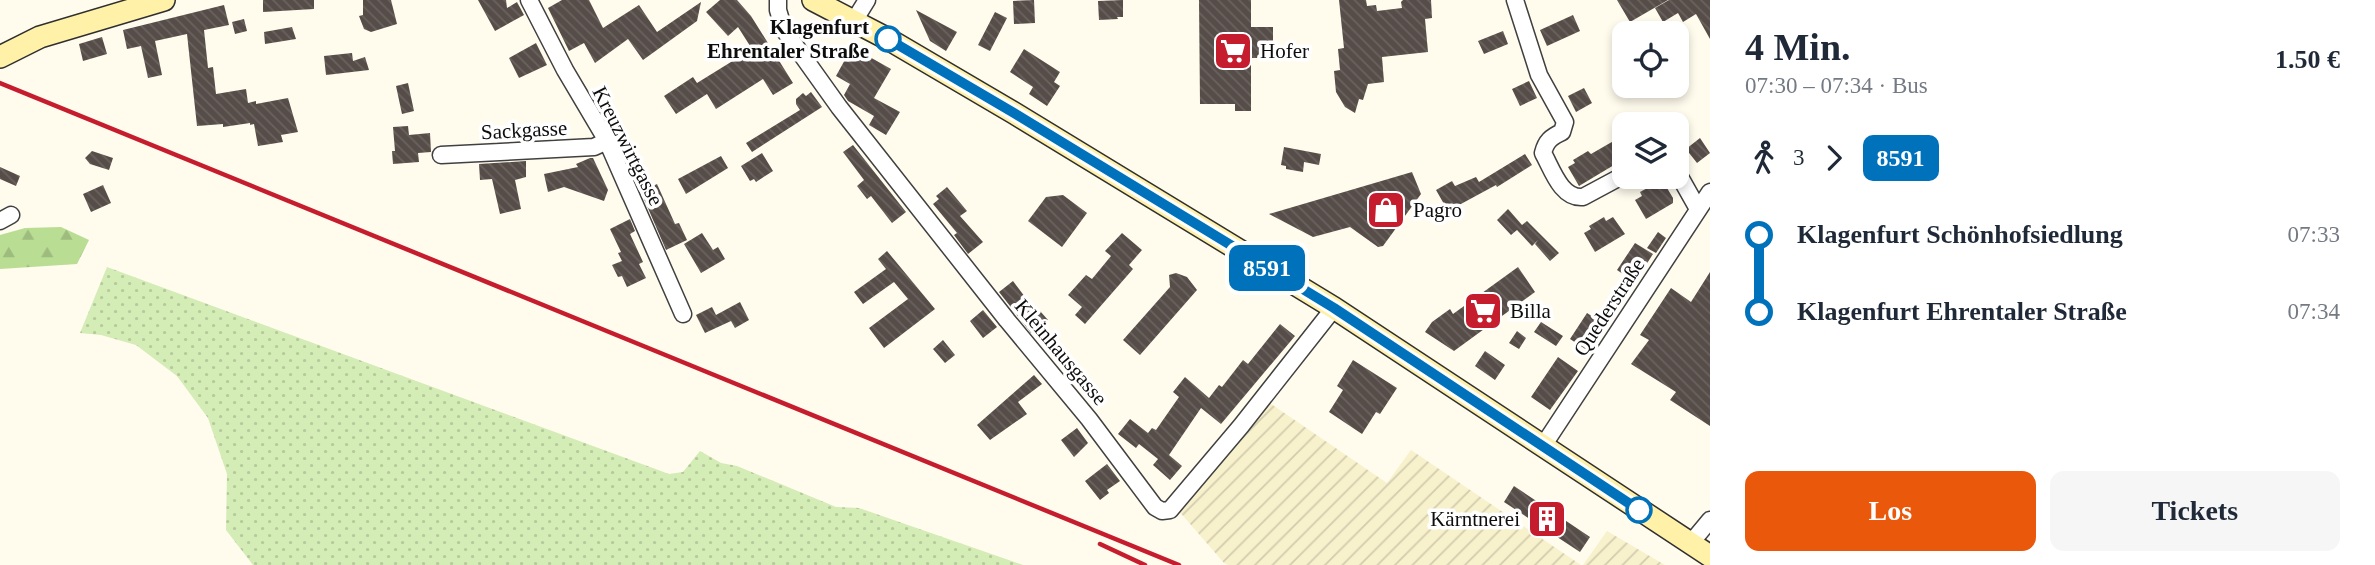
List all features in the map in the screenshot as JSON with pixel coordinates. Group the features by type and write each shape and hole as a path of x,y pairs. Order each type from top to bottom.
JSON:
{"main road":[{"path":"2,53 40,37 163,0"},
{"path":"813,0 1014,113 1334,308 1710,556"}],"street":[{"name":"Kreuzwirtgasse","path":"529,0 565,70 607,141 683,314"},
{"name":"Kleinhausgasse","path":"778,0 784,30 839,107 999,311 1097,429 1155,507 1162,511 1170,510 1241,426 1334,308"},
{"path":"854,21 867,0"},
{"path":"1515,0 1539,75 1565,122 1562,132 1550,138 1543,153 1565,191 1575,198 1583,197 1612,181"},
{"name":"Sackgasse","path":"441,155 594,147 607,141"},
{"path":"1687,189 1698,209"},
{"name":"Quederstraße","path":"1542,446 1710,192"},
{"path":"1690,544 1710,520"}],"shaded area":[{"path":"1268,402 1387,483 1411,450 1581,565 1224,563 1178,510"},
{"path":"1607,531 1665,565 1583,565"}],"green space":[{"path":"61,227 89,240 77,264 0,269 0,235 25,228"},
{"path":"107,267 669,474 683,472 700,451 721,463 737,466 836,507 859,508 1023,565 253,565 226,530 227,474 208,418 177,376 136,345 101,335 80,333"}],"building":[{"path":"263,0 314,0 314,9 263,12"},
{"path":"363,0 391,0 397,24 371,32 364,29 359,16 363,15"},
{"path":"478,0 506,0 507,8 517,2 524,15 495,31"},
{"path":"562,0 589,0 603,28 639,5 657,32 701,2 697,21 643,60 628,39 595,63 584,43 569,51 548,8"},
{"path":"720,0 737,0 751,16 793,83 773,95 763,79 716,109 707,94 676,114 664,96 693,77 697,83 752,49 738,27 728,36 706,12"},
{"path":"1034,0 1035,23 1014,24 1013,1"},
{"path":"1123,0 1123,17 1099,20 1098,1"},
{"name":"Hofer","path":"1199,0 1251,0 1251,27 1273,27 1273,43 1266,44 1266,58 1251,58 1251,111 1235,111 1235,104 1200,104"},
{"path":"1339,0 1366,0 1367,6 1376,5 1377,11 1402,8 1403,0 1431,0 1432,18 1425,19 1428,52 1382,57 1384,82 1368,84 1355,113 1345,107 1336,92 1334,71 1340,70 1338,49 1344,48"},
{"path":"1617,0 1668,0 1632,21"},
{"path":"1669,0 1710,0 1710,39 1696,14 1682,21 1678,13 1662,21 1655,8"},
{"path":"224,5 229,25 204,30 208,68 213,67 216,94 246,89 248,103 256,101 256,104 288,98 298,132 281,135 283,142 258,146 254,124 250,123 223,127 223,124 197,126 187,34 155,41 162,75 148,78 141,46 127,49 123,30"},
{"path":"916,10 957,32 946,51 930,41"},
{"path":"995,12 1007,18 990,51 978,45"},
{"path":"1573,15 1580,31 1547,46 1540,30"},
{"path":"244,19 247,31 235,34 232,22"},
{"path":"292,27 296,39 265,44 264,32"},
{"path":"1503,31 1508,44 1484,54 1478,41"},
{"path":"102,37 107,54 83,61 79,44"},
{"path":"536,43 547,65 519,78 509,58"},
{"path":"852,47 891,69 874,98 900,112 886,135 869,125 874,116 848,101 844,95 850,84 836,76"},
{"path":"1024,49 1060,72 1054,82 1060,86 1047,106 1029,94 1033,87 1010,72"},
{"path":"352,53 353,61 365,57 369,70 326,75 324,56"},
{"path":"1529,81 1537,98 1520,106 1512,89"},
{"path":"408,83 414,111 402,114 396,86"},
{"path":"1584,88 1592,103 1576,112 1568,96"},
{"path":"811,92 822,107 752,152 746,143 800,110 796,99 803,93 806,96"},
{"path":"408,126 409,135 430,133 431,152 418,153 419,162 393,164 393,127"},
{"path":"1700,138 1710,153 1697,163 1689,153 1689,147"},
{"path":"1612,142 1612,166 1579,186 1568,167 1575,163 1573,160 1588,151 1591,154"},
{"path":"853,145 906,212 892,223 871,196 867,199 857,186 864,180 843,152"},
{"path":"1284,147 1321,154 1319,165 1304,162 1303,172 1286,169 1286,166 1281,165"},
{"path":"92,151 113,158 109,170 90,164 85,158"},
{"path":"762,153 773,171 756,182 754,179 750,181 741,166"},
{"path":"1525,154 1532,165 1497,187 1496,185 1448,211 1436,190 1452,181 1455,186 1476,177 1479,182"},
{"path":"721,156 728,168 686,194 678,179"},
{"path":"593,158 608,190 604,201 564,187 548,192 544,174 578,167 576,164"},
{"path":"526,161 526,177 515,180 521,209 500,214 492,179 480,180 479,164"},
{"path":"0,167 20,176 16,186 0,179"},
{"path":"1412,172 1421,194 1383,246 1378,247 1350,227 1313,237 1269,214"},
{"path":"657,184 675,224 679,223 687,240 666,250 641,192"},
{"path":"103,185 111,203 91,212 83,194"},
{"path":"947,187 967,211 960,216 983,242 968,254 954,235 957,233 933,204 939,199 936,196"},
{"path":"1646,189 1668,189 1673,203 1646,219 1635,200 1642,196 1640,192"},
{"path":"1063,195 1087,213 1062,247 1028,221 1046,197"},
{"path":"1508,209 1522,225 1527,221 1559,253 1550,261 1535,244 1538,240 1532,246 1517,230 1511,235 1497,220"},
{"path":"1604,217 1606,221 1613,217 1625,234 1595,252 1584,233 1591,229 1589,226"},
{"path":"630,219 635,231 630,234 643,262 639,264 646,278 627,287 612,265 622,261 618,253 621,252 610,229"},
{"path":"1658,232 1666,238 1656,253 1647,248"},
{"path":"702,233 713,250 718,247 725,259 701,273 684,244"},
{"path":"1122,233 1142,250 1129,265 1133,269 1085,324 1075,315 1082,307 1068,295 1086,275 1092,279 1111,256 1105,251"},
{"path":"1635,243 1653,254 1635,282 1617,270"},
{"path":"887,251 935,309 884,348 869,328 908,299 894,282 863,304 854,292 886,269 878,259"},
{"name":"Billa","path":"1518,267 1535,292 1454,351 1425,332 1432,322 1450,309 1453,314"},
{"path":"1710,272 1710,426 1670,400 1676,392 1631,364 1649,340 1640,335 1671,288 1691,302"},
{"path":"1176,273 1187,277 1197,290 1140,355 1123,340 1170,287 1169,275"},
{"path":"1013,281 1037,313 1040,311 1048,320 1031,333 999,292"},
{"path":"740,302 749,320 735,328 731,321 705,333 696,315 712,307 716,315"},
{"path":"983,310 997,327 983,338 970,321"},
{"path":"1587,313 1604,324 1587,350 1570,339"},
{"path":"1541,322 1563,336 1556,346 1534,332"},
{"path":"1280,324 1295,336 1221,424 1201,408 1169,455 1182,466 1170,480 1153,465 1158,459 1139,444 1136,448 1118,434 1130,419 1148,433 1152,428 1156,430 1179,397 1173,392 1185,377 1209,398 1219,385 1222,387 1243,360 1248,364"},
{"path":"1517,331 1526,338 1519,349 1509,343"},
{"path":"943,340 955,355 945,363 933,349"},
{"path":"1485,351 1505,365 1495,380 1475,366"},
{"path":"1558,357 1578,371 1550,410 1531,397"},
{"path":"1353,360 1397,388 1380,414 1376,412 1362,434 1329,412 1343,390 1337,386"},
{"path":"1034,375 1042,384 1018,402 1027,414 990,440 977,425"},
{"path":"1077,428 1088,443 1074,457 1061,440"},
{"path":"1107,464 1120,481 1107,490 1109,493 1100,500 1085,481"},
{"name":"Kärntnerei","path":"1514,486 1590,537 1580,552 1504,502"}],"railway":[{"path":"0,83 1179,565"},
{"path":"1100,544 1145,565"}],"bus line":[{"name":"8591","path":"888,39 1334,308 1639,510"}],"place":[{"name":"Klagenfurt Ehrentaler Straße","path":"888,39"},
{"name":"Hofer","path":"1233,51"},
{"name":"Pagro","path":"1386,210"},
{"name":"Billa","path":"1483,311"},
{"name":"Kärntnerei","path":"1547,519"}]}
